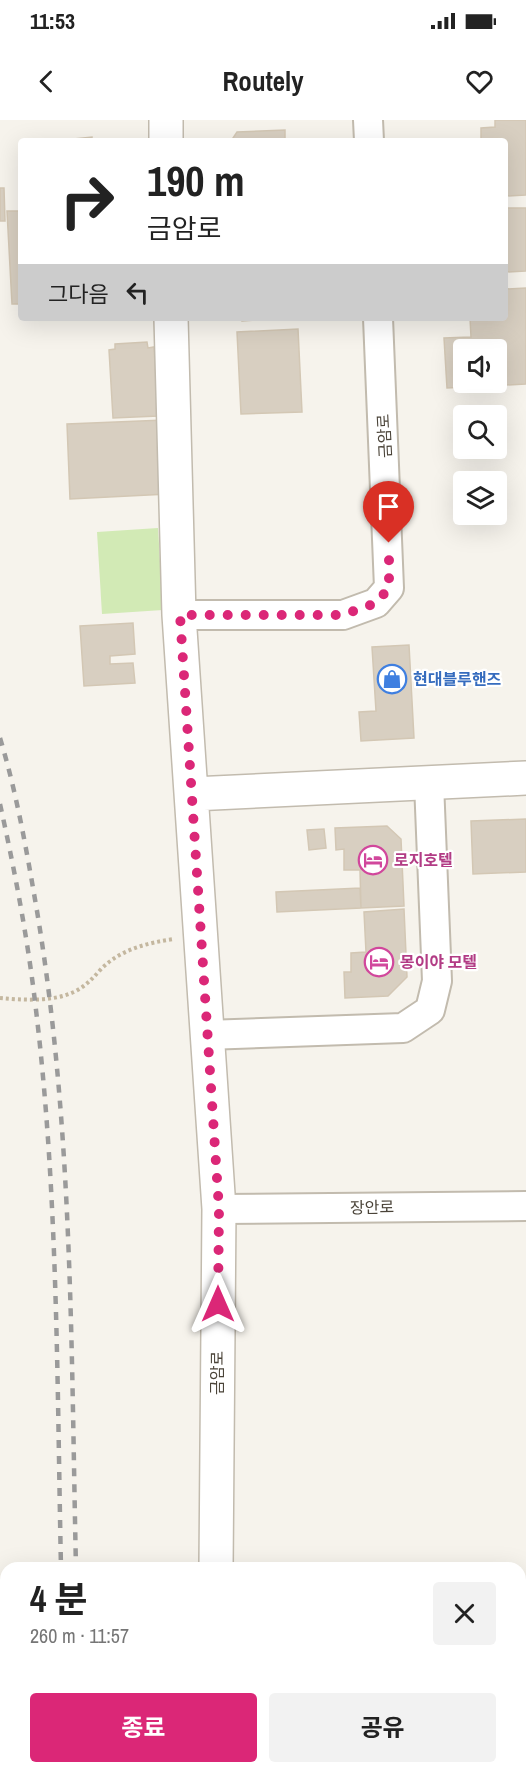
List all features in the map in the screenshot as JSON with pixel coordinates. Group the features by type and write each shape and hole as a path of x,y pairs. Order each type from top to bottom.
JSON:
{"street":[{"path":"166,120 166,138"},
{"path":"368,120 369,138"},
{"name":"금암로","path":"171,321 180,615 193,794 198,932 219,1209 216,1562"},
{"name":"금암로","path":"180,615 343,615 376,603 389,588 378,321"},
{"path":"193,794 526,778"},
{"path":"206,1035 403,1028 430,1010 437,981 429,783"},
{"name":"장안로","path":"219,1209 526,1206"}],"path":[{"path":"0,998 43,998 73,992 90,982 102,968 119,955 134,948 198,932"}],"green space":[{"path":"158,528 163,610 102,614 97,532"}],"building":[{"path":"495,120 526,120 526,195 508,196 508,138 481,138 481,128 495,127"},
{"path":"285,130 285,138 233,138 237,132"},
{"path":"0,188 4,188 5,221 0,221"},
{"path":"508,208 526,208 526,271 508,272"},
{"path":"7,211 18,211 18,304 12,304"},
{"path":"526,288 526,384 507,385 507,339 453,339 453,388 447,388 444,338 471,337 470,321 508,321 508,289"},
{"path":"298,329 302,412 241,414 237,332"},
{"path":"147,342 148,348 154,347 158,416 113,418 109,350 115,349 115,344"},
{"path":"164,420 168,494 70,499 67,424"},
{"path":"133,623 135,654 110,656 110,664 133,663 135,683 84,686 80,626"},
{"name":"현대블루핸즈","path":"409,645 414,738 361,741 359,712 376,711 372,647"},
{"path":"526,819 526,872 473,874 471,821"},
{"name":"로지호텔","path":"387,826 401,839 404,906 361,908 360,870 344,870 344,849 336,850 335,828"},
{"path":"324,829 326,848 309,850 307,830"},
{"path":"360,888 361,908 277,912 276,892"},
{"name":"몽이야 모텔","path":"404,909 407,977 388,996 345,998 344,972 351,972 351,953 366,952 364,912"}],"railway":[{"path":"0,738 17,802 37,911 58,1074 68,1239 76,1562"},
{"path":"0,804 16,881 33,984 49,1149 53,1218 61,1562"}],"place":[{"name":"현대블루핸즈","path":"392,679"},
{"name":"로지호텔","path":"373,860"},
{"name":"몽이야 모텔","path":"379,962"}],"route":[{"path":"218,1304 219,1209 198,932 193,794 180,615 343,615 376,603 389,588 389,543"}]}
